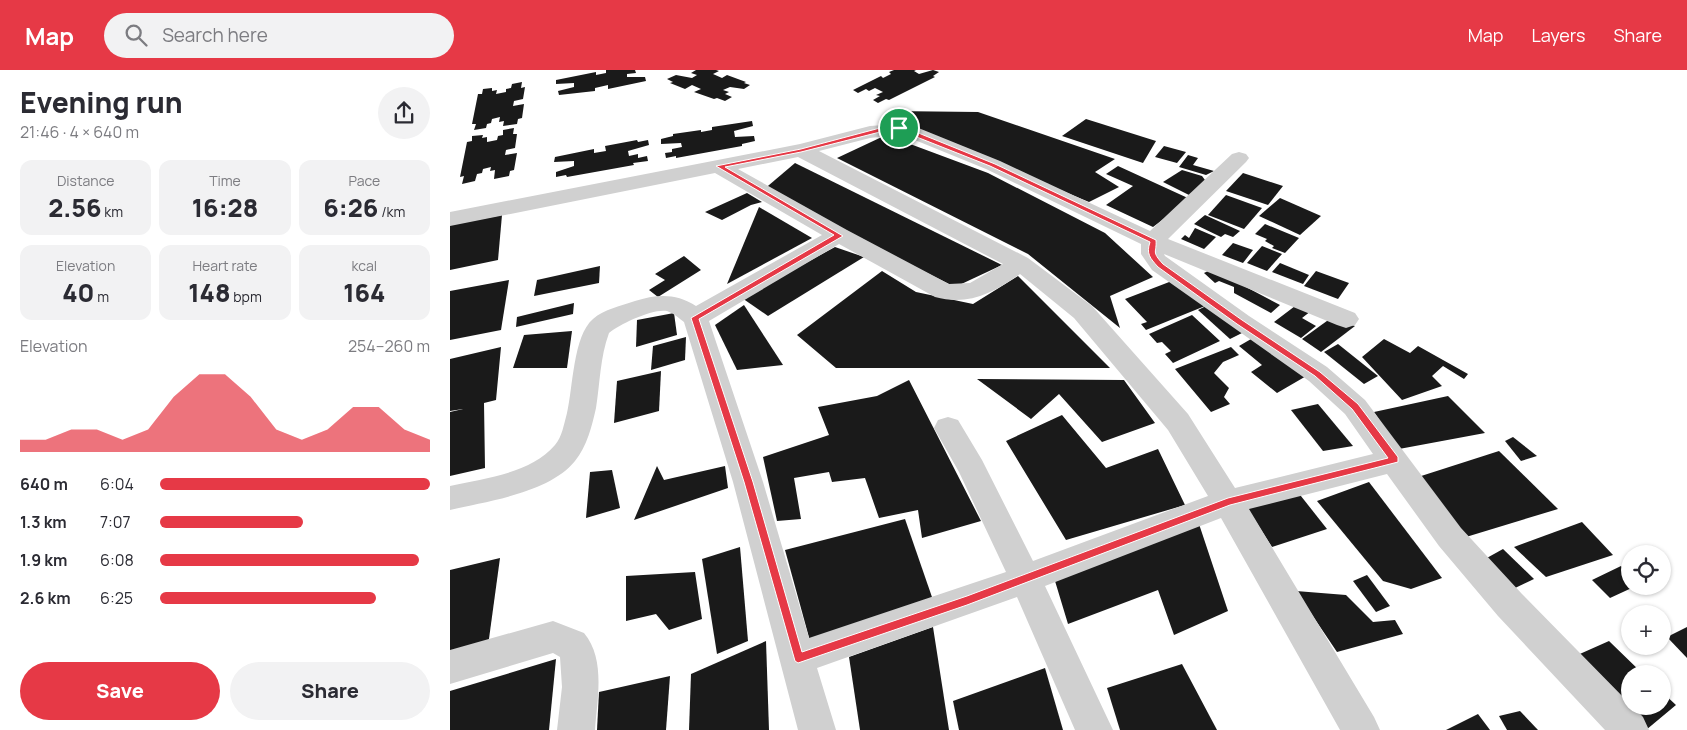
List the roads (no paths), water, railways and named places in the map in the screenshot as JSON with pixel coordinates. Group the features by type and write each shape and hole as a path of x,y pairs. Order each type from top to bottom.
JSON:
{"street":[{"path":"450,219 801,150 880,130 899,128 993,165 1153,242 1346,320"},
{"path":"801,150 1020,263 1048,282 1083,312 1178,422 1228,502 1361,730"},
{"path":"1238,158 1153,242 1152,256 1160,265 1240,322 1318,374 1355,407 1456,544 1510,605 1630,730"},
{"path":"720,166 839,236 944,291 956,293 978,291 1020,263"},
{"path":"695,318 839,236"},
{"path":"450,498 536,475 565,453 575,439 592,345 599,328 610,319 648,305 671,302 680,306 695,318 748,482 817,730"},
{"path":"948,428 972,468 1025,578 1094,730"},
{"path":"798,658 967,601 1228,502 1395,460"},
{"path":"450,667 553,637 568,642 575,647 580,659 576,730"}]}
